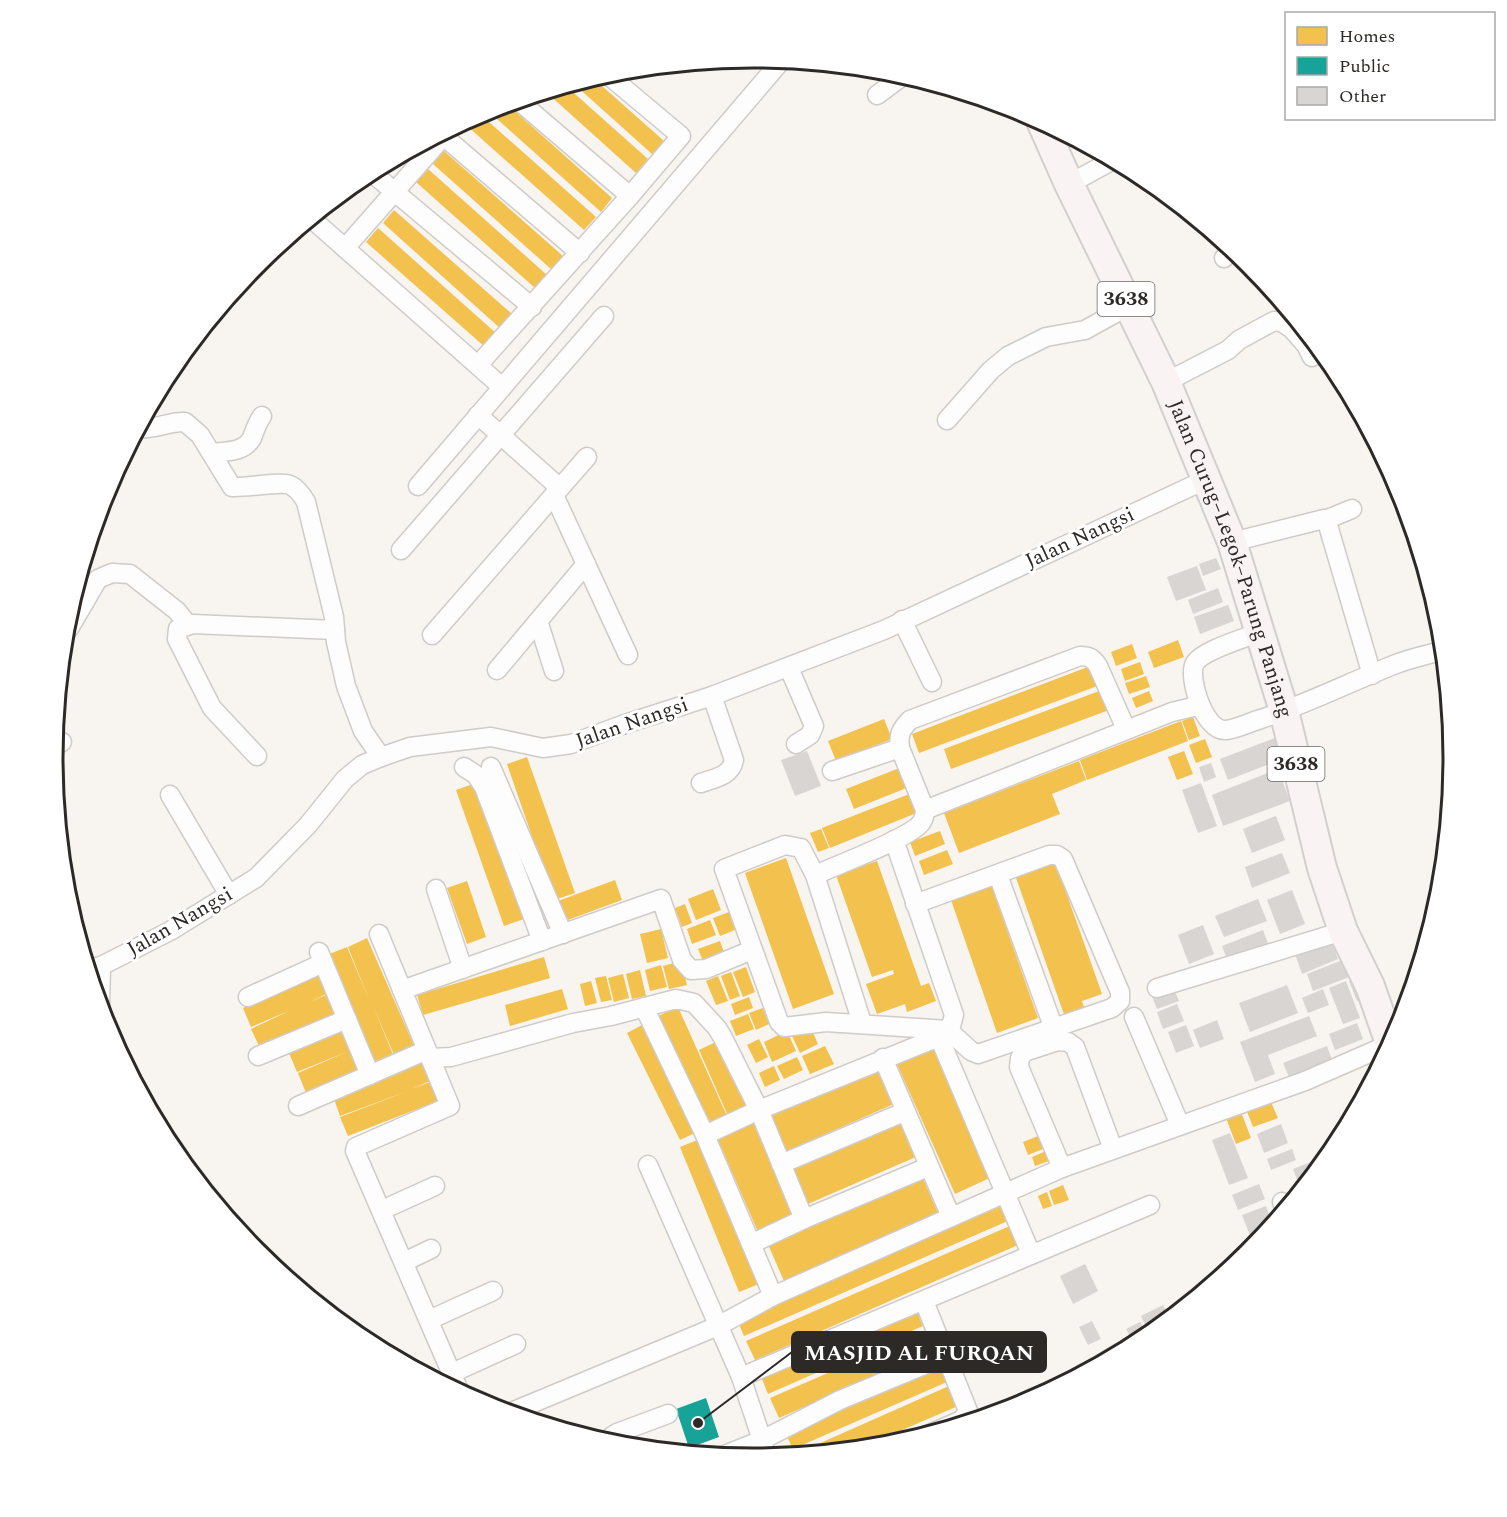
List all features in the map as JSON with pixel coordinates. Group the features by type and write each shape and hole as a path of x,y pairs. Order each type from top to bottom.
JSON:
{"main road":[{"name":"Jalan Curug–Legok–Parung Panjang","path":"1051,136 1069,184 1166,382 1232,542 1284,711 1322,868 1343,931 1370,986 1386,1034"}],"street":[{"path":"418,486 775,68"},
{"path":"478,366 681,136 616,82"},
{"path":"877,94 894,82"},
{"path":"527,107 630,196"},
{"path":"449,138 580,253"},
{"path":"345,248 432,148"},
{"path":"1069,184 1105,164"},
{"path":"379,179 532,307"},
{"path":"317,224 502,387"},
{"path":"947,420 991,370 1008,356 1046,337 1085,330 1130,305"},
{"path":"401,550 604,316"},
{"path":"1166,382 1228,350 1239,339 1274,321 1281,322 1292,329 1306,345 1312,357 1314,356"},
{"path":"478,415 557,491 586,564 628,655"},
{"path":"211,453 241,449 251,439 254,428 262,416"},
{"path":"148,428 173,422 185,422 200,435 232,487 244,488 287,483 301,495 309,513 327,587 346,686 357,718 381,757"},
{"path":"432,635 587,456"},
{"name":"Jalan Nangsi","path":"96,967 170,931 256,878 308,825 345,779 362,765 410,747 491,737 543,748 555,748 712,696 884,630 1207,479"},
{"path":"1232,542 1325,520 1352,509"},
{"path":"1325,520 1330,526 1372,675"},
{"path":"497,670 586,564"},
{"path":"79,611 98,579 112,573 130,574 177,611 188,625"},
{"path":"902,620 932,682"},
{"path":"538,621 554,671"},
{"path":"257,756 212,708 177,639 178,629 188,625 335,630"},
{"path":"1260,632 1205,655 1195,663 1192,670 1200,707 1216,728 1226,730 1284,711 1398,663 1436,652"},
{"path":"815,875 894,840 920,824 925,810 900,748 900,732 910,720 1080,656 1091,657 1098,666 1126,729"},
{"path":"789,668 814,726 810,735 796,744"},
{"path":"701,783 726,774 732,768 734,760 712,696"},
{"path":"925,810 1126,729 1172,712 1200,707"},
{"path":"832,771 900,748"},
{"path":"464,767 476,775 484,787 553,938"},
{"path":"491,767 553,938"},
{"path":"170,795 229,895"},
{"path":"705,1135 759,1110 943,1034 953,1022 954,1015 894,840"},
{"path":"862,1023 815,875 801,848 785,845 724,869 779,1022 784,1027 826,1022 862,1023 943,1034 978,1054 1112,1008 1120,1001 1120,992 1063,859 1057,855 1049,855 915,904"},
{"path":"998,875 1054,1029"},
{"path":"436,889 463,969"},
{"path":"402,990 661,899 682,960 691,970 706,969 752,950"},
{"path":"1157,988 1343,931"},
{"path":"379,934 450,1106 354,1148 455,1381"},
{"path":"248,997 321,957 370,1075"},
{"path":"298,1106 370,1075 429,1054 451,1057 579,1021 676,999 694,1003 723,1038 759,1110 804,1219"},
{"path":"645,1007 705,1135 773,1296"},
{"path":"1134,1017 1180,1125"},
{"path":"258,1056 347,1019"},
{"path":"943,1034 1031,1254"},
{"path":"1062,1168 1019,1067 1020,1058 1024,1052 1058,1041 1068,1042 1075,1047 1113,1149"},
{"path":"521,1408 718,1326 773,1296 1062,1168 1305,1081 1379,1050"},
{"path":"883,1058 904,1112 951,1217"},
{"path":"781,1164 904,1112"},
{"path":"648,1165 741,1377 764,1449"},
{"path":"751,1244 928,1167"},
{"path":"382,1210 435,1185"},
{"path":"741,1377 1150,1205"},
{"path":"404,1262 431,1249"},
{"path":"429,1320 493,1291"},
{"path":"924,1301 968,1411 965,1415"},
{"path":"452,1373 516,1344"},
{"path":"740,1449 840,1400 946,1356"},
{"path":"615,1435 668,1414"}],"building: Homes":[{"path":"601,85 664,141 652,154 581,90"},
{"path":"573,93 648,159 636,173 553,99"},
{"path":"515,111 612,198 601,212 496,118"},
{"path":"488,121 596,217 584,230 471,129"},
{"path":"444,151 563,256 551,269 433,164"},
{"path":"428,169 547,275 535,288 416,182"},
{"path":"394,210 513,315 501,329 383,223"},
{"path":"378,228 497,334 485,347 366,242"},
{"path":"1178,640 1184,657 1154,668 1148,652"},
{"path":"1132,644 1137,658 1116,666 1111,652"},
{"path":"1140,662 1144,674 1125,681 1121,669"},
{"path":"1093,665 1100,685 919,753 912,734"},
{"path":"1146,676 1150,687 1129,694 1125,683"},
{"path":"1102,690 1109,710 951,769 944,749"},
{"path":"1149,691 1153,701 1136,708 1132,698"},
{"path":"1193,717 1200,736 1189,740 1182,721"},
{"path":"884,719 892,739 836,761 828,741"},
{"path":"1181,721 1188,741 1087,780 1080,760"},
{"path":"1205,739 1212,757 1196,763 1189,745"},
{"path":"1184,751 1193,774 1177,780 1168,757"},
{"path":"527,757 575,893 554,900 507,764"},
{"path":"1079,761 1086,780 1052,794 1060,814 959,853 944,813"},
{"path":"902,767 909,787 854,809 846,789"},
{"path":"476,783 524,919 504,926 456,790"},
{"path":"912,793 919,812 830,848 822,828"},
{"path":"821,829 829,848 818,852 810,833"},
{"path":"940,831 945,844 915,856 910,842"},
{"path":"947,850 953,864 924,875 919,861"},
{"path":"786,858 834,994 793,1009 745,873"},
{"path":"1054,858 1102,994 1082,1001 1086,1013 1066,1020 1014,872"},
{"path":"877,861 921,986 929,983 936,1001 907,1012 905,1004 877,1014 866,984 894,974 893,970 872,977 836,875"},
{"path":"615,880 622,900 565,921 558,901"},
{"path":"467,881 486,937 467,944 447,888"},
{"path":"990,882 1038,1018 997,1033 950,897"},
{"path":"713,889 721,910 696,920 688,899"},
{"path":"685,904 692,923 682,927 675,908"},
{"path":"729,912 735,930 720,936 713,918"},
{"path":"710,920 716,935 692,944 687,929"},
{"path":"661,929 668,958 647,963 640,934"},
{"path":"367,938 415,1048 395,1057 373,1006 394,1057 375,1066 327,955 347,947 370,1002 348,947"},
{"path":"720,941 725,955 704,963 698,949"},
{"path":"544,957 550,978 423,1015 417,995"},
{"path":"681,961 687,985 669,989 663,966"},
{"path":"661,965 667,987 650,991 645,970"},
{"path":"746,967 755,992 743,997 733,972"},
{"path":"640,970 646,996 632,999 626,974"},
{"path":"731,972 740,996 730,1000 721,976"},
{"path":"320,974 328,993 310,1002 328,994 337,1014 260,1048 251,1029 291,1010 251,1027 243,1008"},
{"path":"623,974 629,998 614,1002 608,978"},
{"path":"606,976 612,1000 601,1002 595,978"},
{"path":"718,976 728,1001 716,1005 706,981"},
{"path":"591,981 597,1003 585,1006 580,984"},
{"path":"562,989 568,1009 510,1026 505,1005"},
{"path":"749,997 753,1008 735,1015 731,1004"},
{"path":"678,1007 727,1116 708,1125 658,1016"},
{"path":"763,1008 769,1024 756,1030 749,1013"},
{"path":"748,1014 754,1029 736,1036 730,1021"},
{"path":"646,1023 699,1131 680,1140 627,1033"},
{"path":"811,1028 818,1044 800,1053 792,1036"},
{"path":"345,1029 361,1069 306,1093 298,1073 349,1051 297,1072 289,1053"},
{"path":"787,1031 796,1051 772,1062 764,1042"},
{"path":"759,1039 768,1057 756,1063 747,1045"},
{"path":"718,1041 748,1107 728,1116 699,1050"},
{"path":"935,1044 994,1176 955,1194 896,1062"},
{"path":"825,1046 834,1064 810,1074 802,1056"},
{"path":"797,1057 803,1070 784,1079 777,1066"},
{"path":"423,1061 430,1081 412,1089 430,1082 438,1101 348,1136 340,1117 408,1091 340,1116 333,1096"},
{"path":"879,1064 896,1103 785,1152 768,1112"},
{"path":"774,1066 780,1080 765,1087 759,1073"},
{"path":"1270,1100 1278,1118 1253,1127 1246,1109"},
{"path":"1241,1112 1251,1138 1236,1144 1226,1118"},
{"path":"754,1116 797,1214 758,1232 715,1133"},
{"path":"901,1117 918,1156 808,1204 791,1165"},
{"path":"1043,1134 1048,1147 1028,1155 1023,1142"},
{"path":"700,1139 759,1284 739,1292 680,1147"},
{"path":"1046,1151 1049,1161 1035,1166 1032,1157"},
{"path":"921,1174 938,1213 784,1281 767,1242"},
{"path":"1063,1185 1069,1200 1054,1205 1049,1191"},
{"path":"1047,1192 1052,1206 1043,1209 1038,1196"},
{"path":"1002,1201 1010,1220 744,1336 736,1317"},
{"path":"1012,1225 1020,1244 755,1360 746,1341"},
{"path":"915,1307 923,1326 768,1394 760,1374"},
{"path":"925,1331 934,1350 779,1418 770,1398"},
{"path":"939,1362 947,1382 795,1448 793,1448 784,1430"},
{"path":"949,1386 958,1406 889,1436 812,1447"}],"building: Public":[{"path":"706,1398 719,1437 693,1446 688,1446 676,1409"}],"building: Other":[{"path":"1216,558 1221,569 1203,576 1199,564"},
{"path":"1197,566 1206,590 1176,601 1167,577"},
{"path":"1218,588 1223,602 1193,614 1188,600"},
{"path":"1228,605 1234,621 1200,634 1194,617"},
{"path":"1277,737 1285,758 1228,780 1220,759"},
{"path":"807,751 821,786 795,796 781,760"},
{"path":"1211,763 1216,777 1204,782 1199,767"},
{"path":"1278,769 1290,801 1223,826 1212,795"},
{"path":"1201,783 1217,826 1198,833 1182,790"},
{"path":"1276,816 1285,840 1252,853 1243,829"},
{"path":"1282,853 1290,873 1252,888 1245,867"},
{"path":"1292,890 1305,924 1280,934 1267,900"},
{"path":"1258,899 1267,921 1224,937 1215,916"},
{"path":"1203,925 1214,954 1189,964 1178,935"},
{"path":"1263,930 1269,946 1228,962 1222,946"},
{"path":"1331,940 1338,959 1302,974 1295,954"},
{"path":"1350,957 1357,974 1313,991 1307,974"},
{"path":"1363,975 1371,996 1357,1001 1349,981"},
{"path":"1346,981 1360,1018 1343,1024 1329,988"},
{"path":"1287,985 1298,1013 1250,1032 1239,1003"},
{"path":"1173,986 1179,1001 1157,1009 1151,994"},
{"path":"1323,989 1329,1005 1308,1013 1302,998"},
{"path":"1177,1004 1184,1021 1163,1029 1157,1012"},
{"path":"1309,1016 1317,1036 1268,1055 1275,1074 1255,1082 1240,1042"},
{"path":"1217,1020 1224,1039 1200,1048 1193,1030"},
{"path":"1357,1023 1363,1039 1335,1050 1329,1034"},
{"path":"1186,1025 1194,1046 1176,1053 1168,1032"},
{"path":"1327,1046 1332,1060 1289,1077 1283,1063"},
{"path":"1281,1124 1288,1143 1264,1153 1257,1134"},
{"path":"1230,1133 1248,1178 1229,1185 1212,1140"},
{"path":"1292,1149 1296,1160 1271,1170 1267,1159"},
{"path":"1314,1161 1298,1183 1293,1169"},
{"path":"1259,1184 1265,1199 1238,1210 1232,1195"},
{"path":"1266,1206 1270,1217 1251,1238 1242,1215"},
{"path":"1085,1264 1098,1291 1073,1304 1060,1276"},
{"path":"1163,1305 1166,1312 1146,1326 1141,1316"},
{"path":"1092,1321 1101,1339 1088,1345 1079,1327"},
{"path":"1140,1322 1143,1328 1130,1337 1126,1329"}],"place":[{"name":"MASJID AL FURQAN","path":"698,1423"}]}
